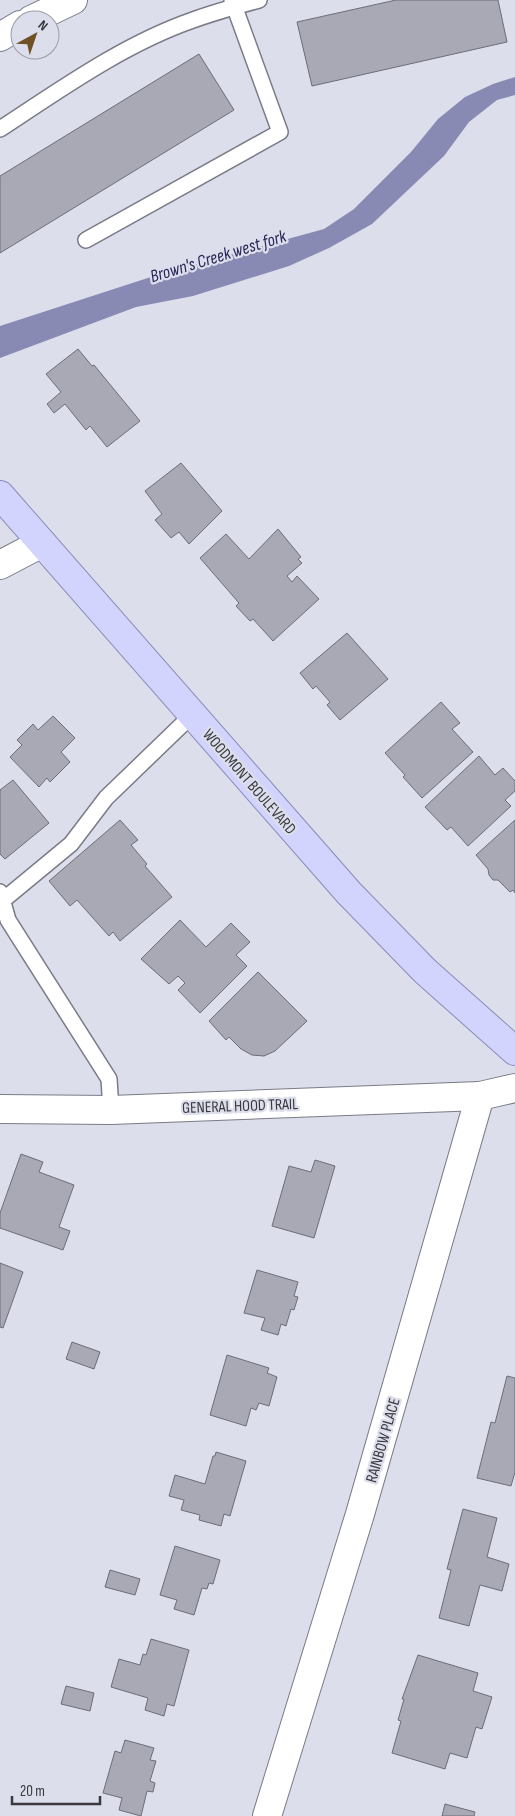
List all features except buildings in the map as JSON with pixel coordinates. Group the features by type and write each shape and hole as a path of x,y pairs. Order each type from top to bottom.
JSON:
{"main road":[{"name":"WOODMONT BOULEVARD","path":"0,495 349,893 425,971 515,1051"}],"street":[{"path":"39,10 73,0"},
{"path":"0,565 42,543"},
{"path":"480,1096 515,1088"},
{"name":"GENERAL HOOD TRAIL","path":"0,1109 111,1110 480,1096"},
{"name":"RAINBOW PLACE","path":"267,1816 360,1514 480,1096"}],"lane":[{"path":"0,129 123,53 192,20 233,4 259,0"},
{"path":"86,240 280,132 233,4"},
{"path":"111,1110 109,1079 8,920 1,896 71,844 117,786 192,715"}],"water":[{"path":"515,77 515,95 497,100 469,122 444,156 372,224 329,248 289,266 193,296 136,307 0,358 0,326 157,275 324,229 354,209 411,152 438,119 465,97 493,84"}],"water label":[{"name":"Brown's Creek west fork","path":"218,256"}]}
